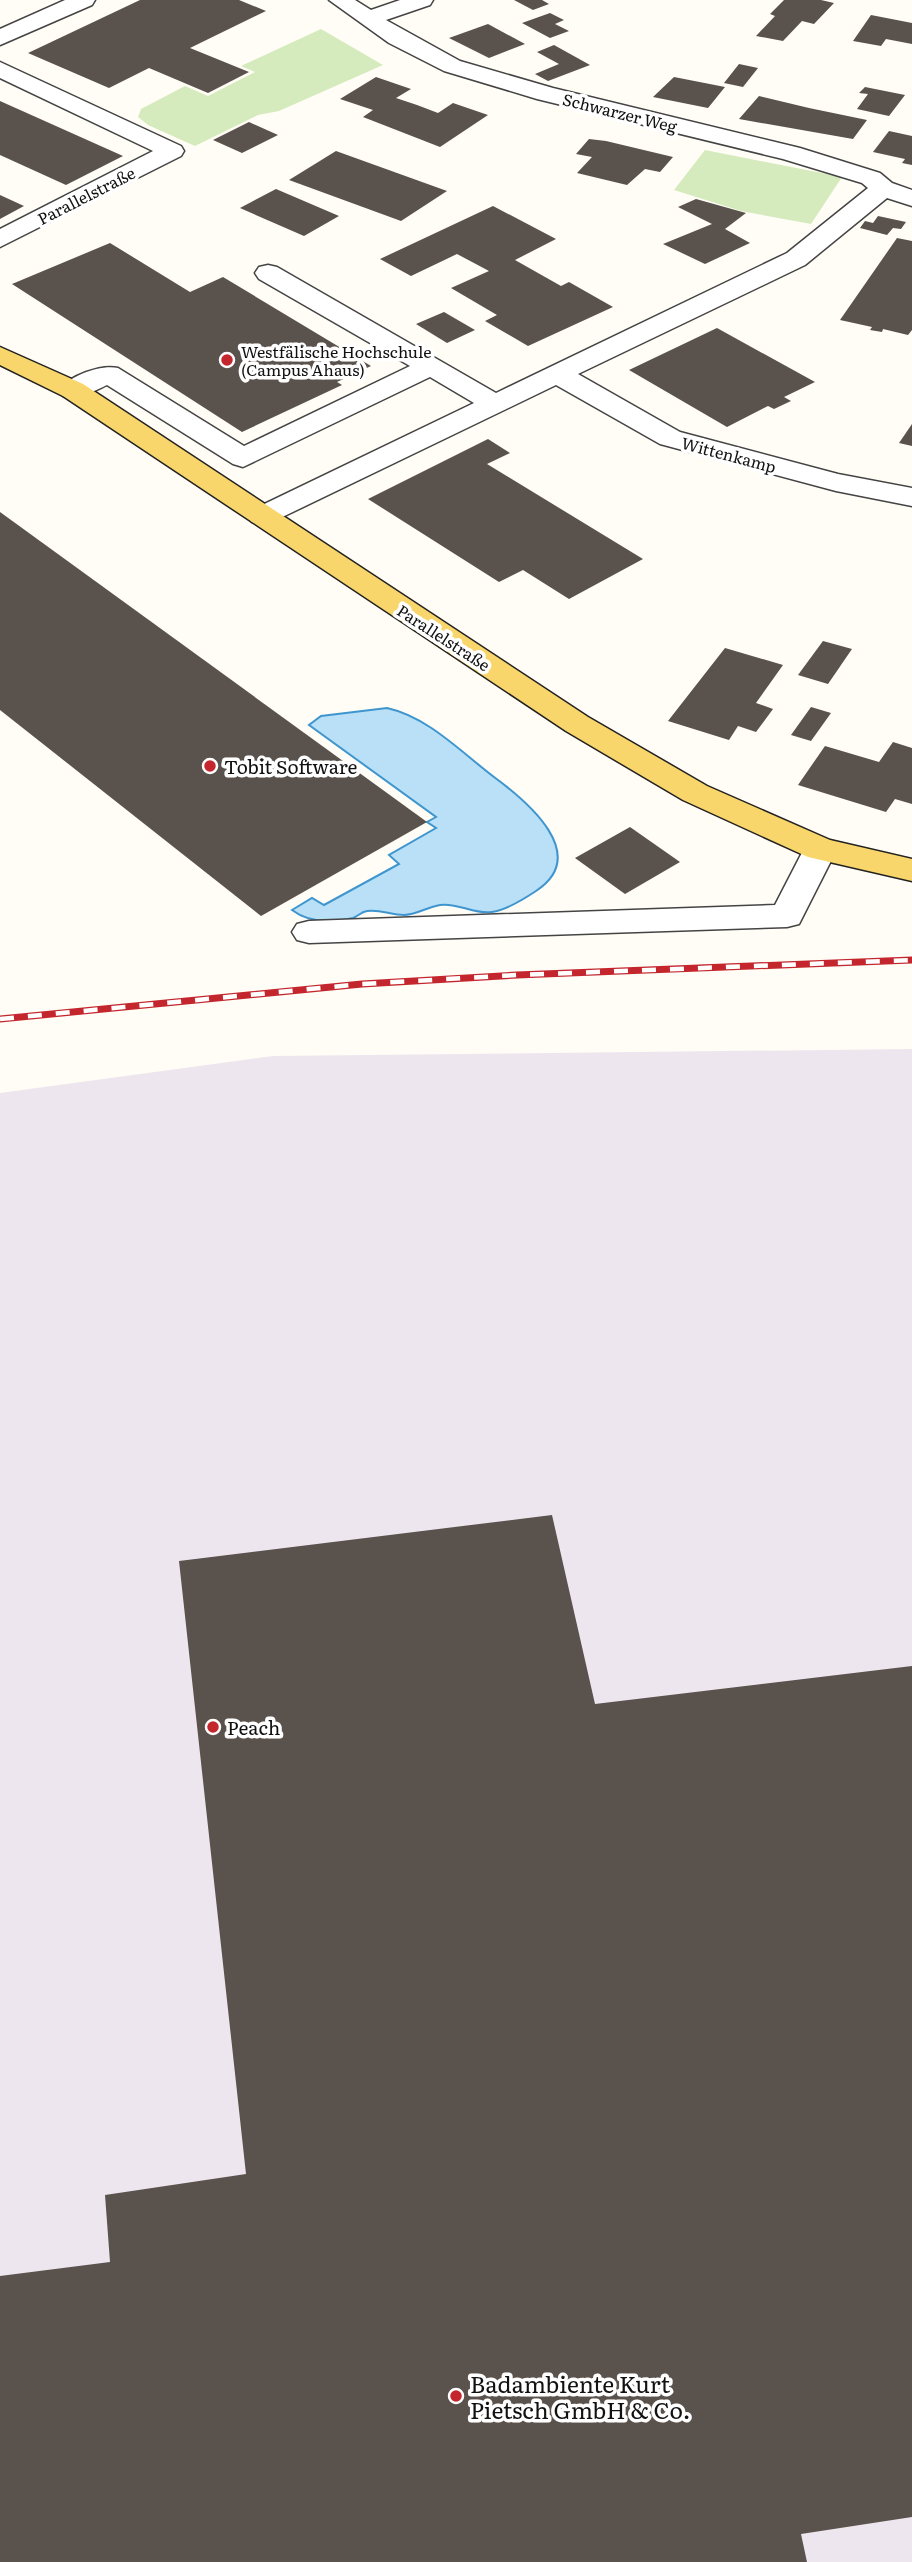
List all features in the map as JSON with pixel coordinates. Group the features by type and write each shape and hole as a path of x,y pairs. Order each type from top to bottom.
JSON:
{"main road":[{"name":"Parallelstraße","path":"0,355 73,390 589,731 695,793 820,849 912,870"}],"street":[{"path":"0,38 84,0"},
{"name":"Schwarzer Weg","path":"340,0 397,38 463,69 546,94 791,153 871,178 883,188 912,198"},
{"path":"370,18 422,0"},
{"name":"Parallelstraße","path":"0,69 172,151 0,239"},
{"path":"262,516 796,259 883,188"},
{"path":"268,273 496,404"},
{"path":"73,390 108,374 243,458 431,366"},
{"name":"Wittenkamp","path":"559,374 670,438 836,482 912,497"},
{"path":"309,932 787,916 820,849"}],"shaded area":[{"path":"912,1049 912,2562 0,2562 0,1093 273,1056"}],"green space":[{"path":"321,29 383,65 279,111 258,115 195,146 148,125 138,117 141,109 185,86 208,96 255,72 241,66"},
{"path":"705,150 842,177 811,224 741,211 674,190"}],"water":[{"path":"387,708 416,719 444,736 523,800 537,815 556,846 557,862 551,877 536,891 509,907 492,912 446,905 408,915 372,911 363,912 353,918 329,921 313,920 292,910 312,898 324,905 399,864 389,855 436,828 427,822 436,817 309,725 321,716"}],"building":[{"path":"140,0 239,0 266,11 190,48 249,72 208,93 149,68 109,88 28,53"},
{"path":"514,0 542,0 549,4 533,10"},
{"path":"784,0 821,0 834,3 814,24 802,21 783,41 756,36 775,16 770,14"},
{"path":"550,13 564,20 555,24 569,31 550,38 522,23"},
{"path":"871,15 912,23 912,44 886,39 881,46 853,41"},
{"path":"488,24 525,44 489,58 449,38"},
{"path":"554,45 590,65 548,81 535,74 559,64 537,52"},
{"path":"739,64 758,68 743,87 724,83"},
{"path":"376,77 411,89 396,98 438,113 453,103 488,115 440,147 363,117 373,110 340,99"},
{"path":"674,77 725,87 708,108 653,97"},
{"path":"865,87 905,95 889,116 857,109 868,94 859,93"},
{"path":"759,96 867,120 853,139 739,119"},
{"path":"0,101 123,156 66,185 0,155"},
{"path":"249,122 278,135 242,153 213,140"},
{"path":"889,131 912,136 912,165 902,163 905,159 873,152"},
{"path":"589,139 673,157 660,172 645,169 627,185 577,173 592,157 576,154"},
{"path":"336,151 447,191 401,221 289,180"},
{"path":"276,189 339,216 304,236 240,208"},
{"path":"0,195 24,206 0,219"},
{"path":"696,199 746,213 725,229 750,243 705,264 663,244 712,224 678,207"},
{"path":"493,206 556,239 515,260 561,286 569,282 613,307 528,346 485,321 497,315 451,288 489,271 457,254 411,276 380,259"},
{"path":"878,216 906,222 901,229 893,228 887,235 860,228 865,221 873,223"},
{"path":"897,238 912,241 912,330 908,335 883,329 882,332 840,320"},
{"path":"110,243 190,292 223,277 371,366 337,382 342,385 242,432 12,284"},
{"path":"444,312 475,330 447,343 416,324"},
{"path":"717,328 815,382 784,397 791,401 774,409 768,406 727,427 629,370"},
{"path":"912,424 912,446 899,443"},
{"path":"488,439 510,453 487,464 643,559 569,599 523,570 499,582 368,499"},
{"name":"Tobit Software","path":"0,512 427,822 261,916 0,710"},
{"path":"823,641 852,649 828,684 798,675"},
{"path":"725,648 783,665 756,703 773,709 756,732 738,726 729,740 668,721"},
{"path":"811,707 831,713 811,741 791,735"},
{"path":"893,742 912,748 912,804 895,799 886,812 798,785 825,746 879,762"},
{"path":"630,827 680,862 625,894 575,858"},
{"path":"552,1515 595,1704 912,1666 912,2517 801,2534 807,2562 0,2562 0,2276 110,2262 105,2195 246,2174 179,1561"}],"railway":[{"path":"0,1019 362,984 517,975 912,960"}],"place":[{"name":"Westfälische Hochschule (Campus Ahaus)","path":"227,360"},
{"name":"Tobit Software","path":"210,766"},
{"name":"Peach","path":"213,1727"},
{"name":"Badambiente Kurt Pietsch GmbH & Co.","path":"456,2396"}]}
